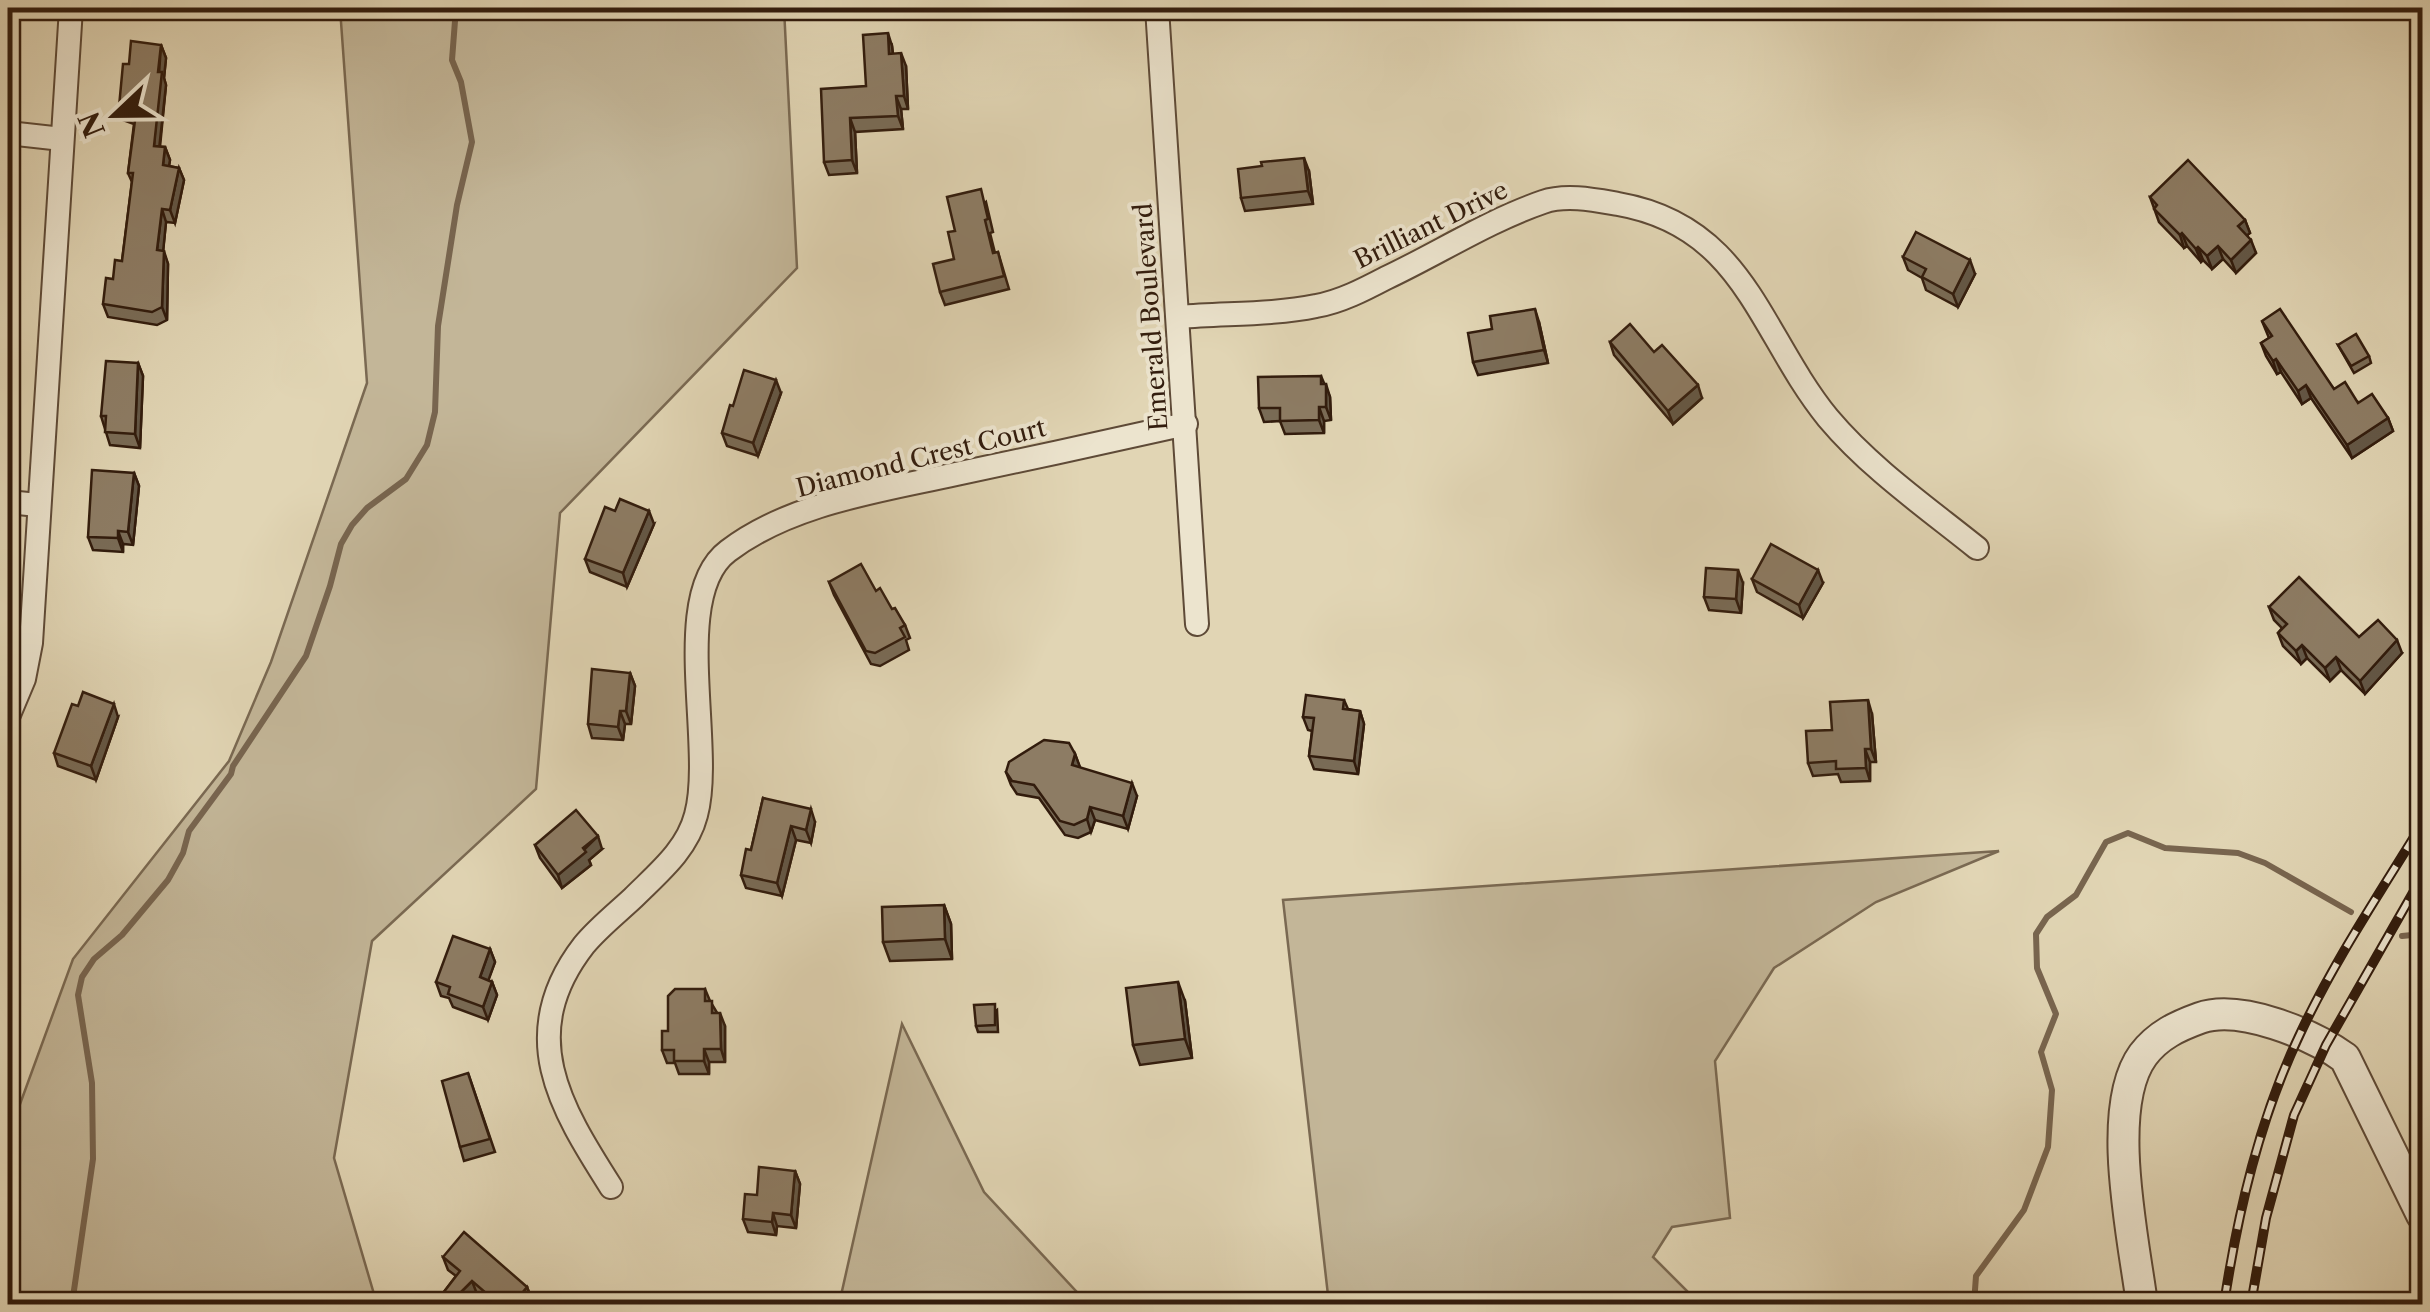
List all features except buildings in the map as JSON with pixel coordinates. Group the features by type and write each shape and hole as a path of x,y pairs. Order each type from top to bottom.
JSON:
{"street":[{"path":"8,717 24,679 31,644 70,8"},
{"name":"Emerald Boulevard","path":"1157,8 1197,624"},
{"path":"8,134 62,139"},
{"name":"Brilliant Drive","path":"1180,316 1317,306 1361,291 1504,216 1550,200 1592,199 1637,207 1674,223 1711,246 1743,282 1798,378 1830,420 1870,461 1977,548"},
{"name":"Diamond Crest Court","path":"611,1187 568,1120 552,1076 548,1029 560,984 584,945 677,856 696,817 703,773 696,621 704,584 724,554 764,527 819,508 1186,424"},
{"path":"8,502 38,505"},
{"path":"2142,1304 2124,1158 2124,1116 2130,1082 2142,1056 2157,1040 2179,1025 2210,1015 2244,1015 2326,1045 2344,1058 2422,1215"}],"shaded area":[{"path":"340,8 784,8 797,268 560,513 536,789 372,941 334,1158 374,1294 389,1304 8,1304 8,1137 73,959 229,761 271,662 367,383"},
{"path":"1999,851 1876,902 1774,968 1715,1061 1730,1218 1672,1227 1653,1257 1700,1304 1329,1304 1283,900"},
{"path":"902,1024 984,1192 1088,1304 834,1304 842,1291"}],"waterway":[{"path":"72,1304 93,1159 92,1083 78,995 82,977 168,880 183,853 189,831 231,774 306,656 341,544 352,525 367,508 406,479 427,445 435,412 438,326 457,205 472,142 461,82 452,60 456,8"},
{"path":"1974,1304 1976,1276 2024,1210 2048,1147 2052,1090 2041,1052 2056,1014 2037,968 2036,934 2047,917 2076,895 2106,842 2128,833 2165,848 2238,853 2265,863 2351,912"},
{"path":"2402,936 2422,934"}],"railway":[{"path":"2224,1304 2252,1167 2286,1067 2328,980 2422,824"},
{"path":"2251,1304 2266,1218 2294,1115 2326,1045 2422,877"}]}
